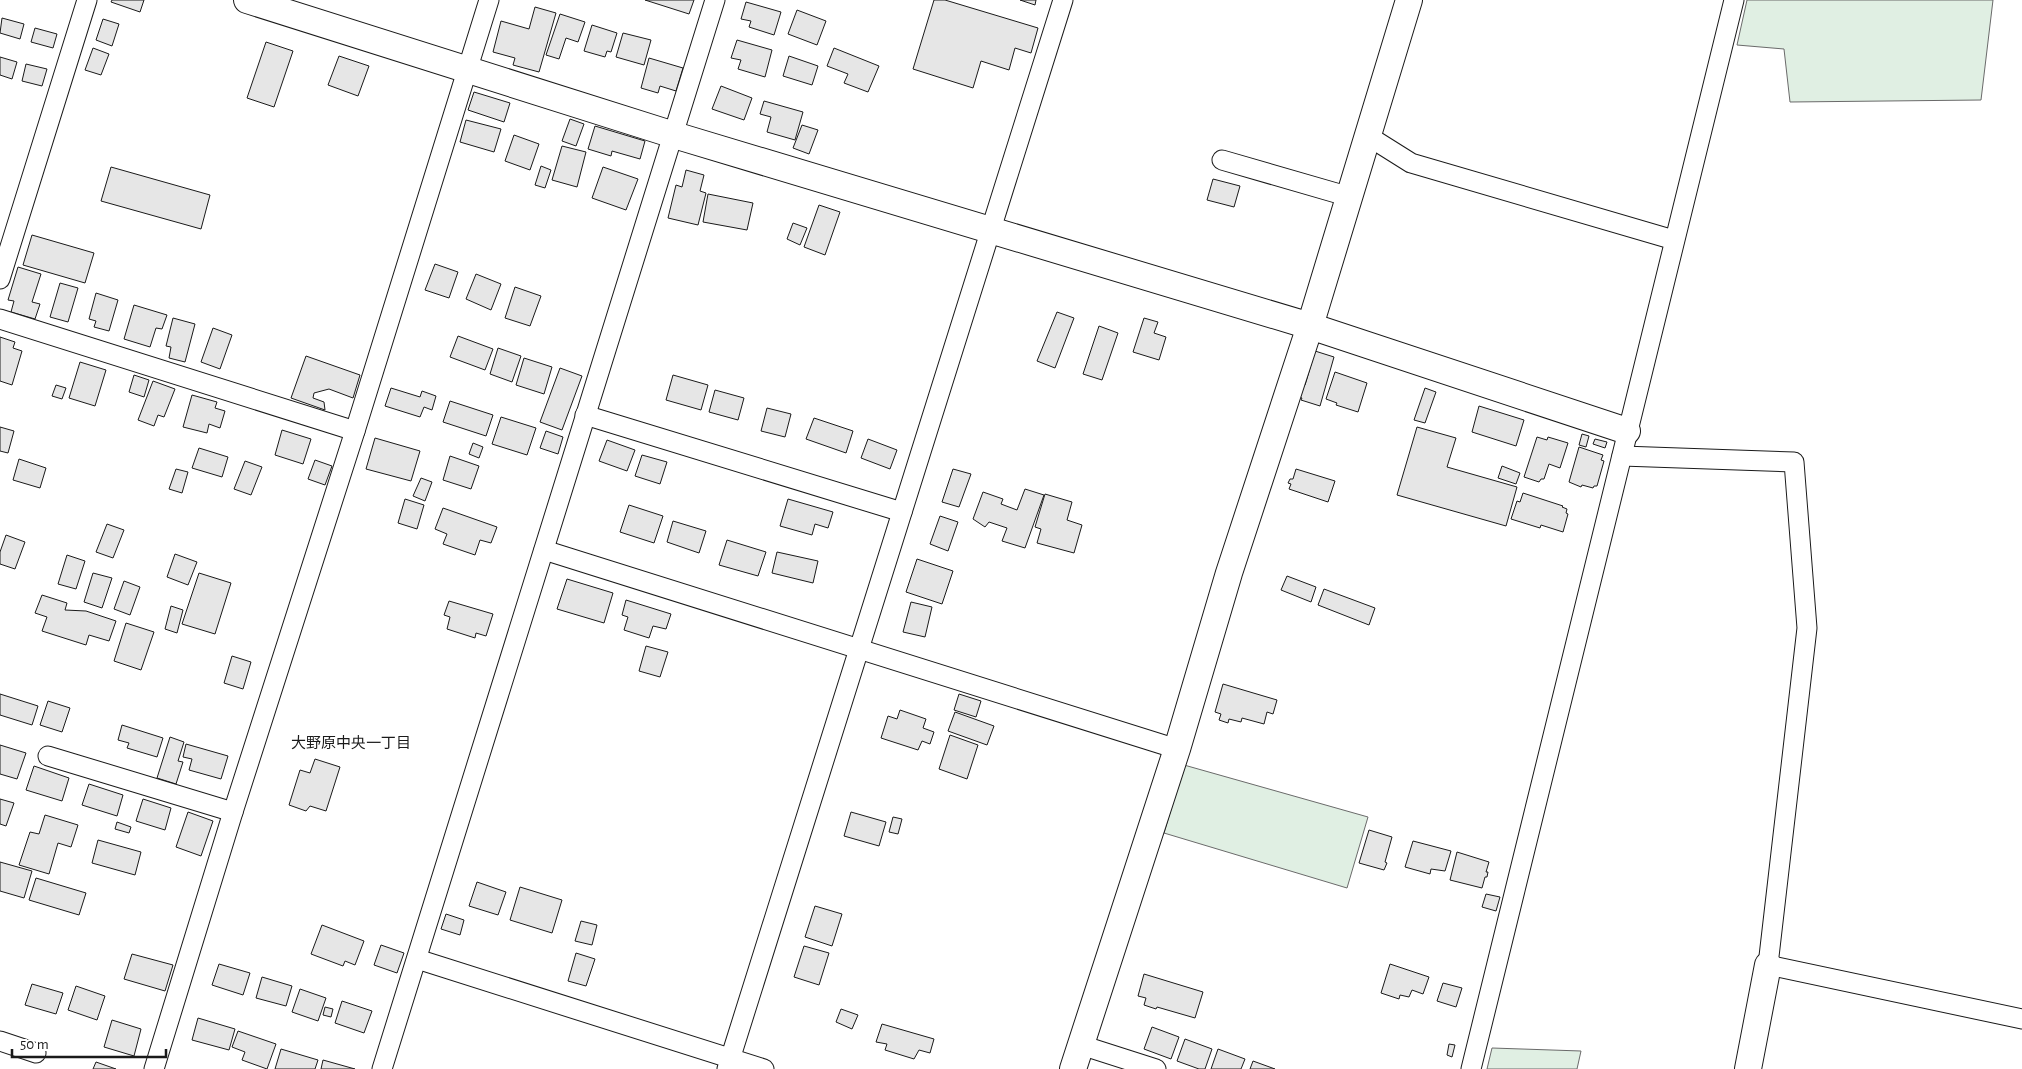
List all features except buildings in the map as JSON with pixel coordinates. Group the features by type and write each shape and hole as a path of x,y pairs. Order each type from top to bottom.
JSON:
{"street":[{"path":"0,279 87,0"},
{"path":"247,0 674,135 1310,326 1624,443 1794,462 1808,628 1768,965 1748,1069"},
{"path":"154,1069 233,812 490,0"},
{"path":"382,1069 715,0"},
{"path":"729,1064 1063,0"},
{"path":"1073,1069 1176,749 1229,573 1310,326 1409,0"},
{"path":"1471,1069 1734,0"},
{"path":"1368,136 1411,163 1674,240"},
{"path":"1222,160 1350,197"},
{"path":"0,319 355,431"},
{"path":"585,415 902,512"},
{"path":"544,550 1176,749"},
{"path":"48,756 233,812"},
{"path":"417,959 729,1064 764,1069"},
{"path":"1768,965 2022,1019"},
{"path":"0,1041 36,1053"},
{"path":"1080,1045 1156,1069"}],"green space":[{"path":"1747,0 1993,0 1981,100 1790,102 1784,49 1737,45"},
{"path":"1184,765 1368,817 1347,888 1164,833"},
{"path":"1492,1048 1581,1051 1577,1069 1487,1069"}],"district":[{"name":"大野原中央一丁目","path":"351,743"}]}
